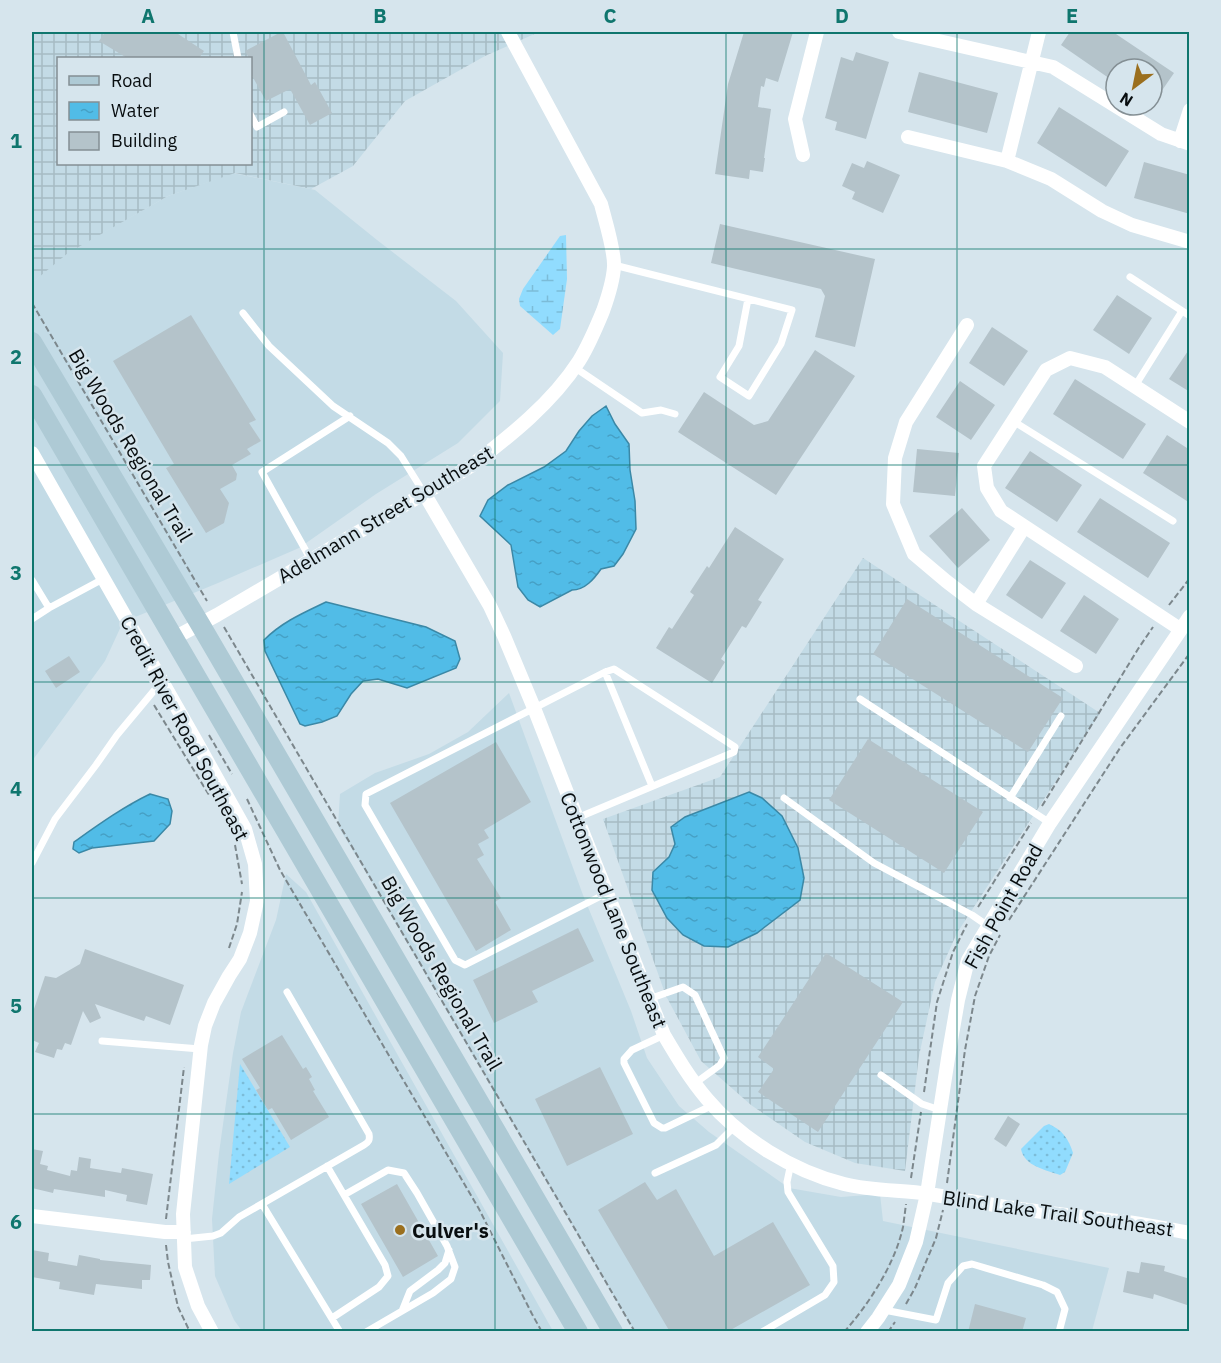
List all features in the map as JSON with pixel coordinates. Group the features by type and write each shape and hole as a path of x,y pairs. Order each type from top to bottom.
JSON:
{"main road":[{"path":"32,342 200,624 613,1332"},
{"path":"32,395 578,1332"}],"street":[{"name":"Adelmann Street Southeast","path":"174,638 471,466 504,440 558,389 579,362 595,331 608,295 614,265 608,229 601,204 508,32"},
{"path":"803,155 795,119 818,32"},
{"path":"899,32 1053,67 1161,134 1185,142 1190,110"},
{"path":"1007,161 1039,32"},
{"path":"908,137 1007,161 1051,179 1102,212 1132,225 1190,242"},
{"path":"967,325 906,422 895,458 893,504 914,554 976,604 1076,666"},
{"path":"1180,629 1001,511 987,489 984,466 1046,370 1070,358 1104,367 1190,422"},
{"name":"Credit River Road Southeast","path":"32,453 245,829 255,864 256,902 250,933 240,959 214,1003 194,1049 183,1214 185,1266 198,1306 212,1332"},
{"name":"Cottonwood Lane Southeast","path":"424,493 490,606 534,708 664,1035 694,1084 735,1126 756,1143 816,1175 873,1190 927,1194"},
{"path":"976,604 1024,526"},
{"name":"Fish Point Road","path":"867,1332 899,1285 916,1242 927,1194 958,1000 969,960 1050,823 1190,616"},
{"name":"Blind Lake Trail Southeast","path":"927,1194 1028,1210 1130,1222 1190,1233"},
{"path":"32,1216 184,1236"}],"lane":[{"path":"233,32 238,57"},
{"path":"252,118 257,127 285,112"},
{"path":"614,265 748,298 792,310 781,344 749,396 720,377 739,346 748,298"},
{"path":"1130,277 1190,316"},
{"path":"1135,386 1182,311"},
{"path":"243,313 269,346 333,406 388,443 400,456 424,493"},
{"path":"574,367 642,413 661,410 675,414"},
{"path":"311,560 262,472 350,416"},
{"path":"1013,421 1173,521"},
{"path":"32,619 104,579"},
{"path":"32,580 48,609"},
{"path":"577,818 734,752 735,747 614,669 366,794 365,805 455,960 465,965 607,893"},
{"path":"605,672 652,786"},
{"path":"32,863 55,819 117,735 162,681"},
{"path":"860,699 1050,823"},
{"path":"1010,798 1061,716"},
{"path":"784,798 874,863 972,915 988,926"},
{"path":"649,999 683,987 695,995 724,1058 720,1065 694,1084"},
{"path":"184,1236 213,1236 221,1233 239,1217 370,1139 287,992"},
{"path":"664,1035 632,1050 624,1059 654,1123 665,1128 713,1105"},
{"path":"102,1041 194,1049"},
{"path":"881,1075 922,1104 940,1110"},
{"path":"655,1173 716,1145 735,1126"},
{"path":"762,1332 825,1295 834,1282 833,1266 788,1192 787,1182 791,1163"},
{"path":"327,1166 385,1265 388,1276 379,1287 332,1318"},
{"path":"344,1195 388,1170 404,1173 449,1250 455,1267 452,1279 433,1293 366,1332"},
{"path":"262,1204 340,1332"},
{"path":"402,1311 410,1291 445,1263 449,1250"},
{"path":"884,1310 936,1320 948,1283 963,1266 972,1264 1043,1285 1057,1292 1065,1309 1059,1332"}],"path":[{"name":"Big Woods Regional Trail","path":"32,303 207,601"},
{"name":"Big Woods Regional Trail","path":"225,627 635,1332"},
{"path":"1009,921 1120,748 1190,653"},
{"path":"149,697 213,801"},
{"path":"206,729 236,780"},
{"path":"248,800 280,870 480,1209 542,1332"},
{"path":"226,955 237,924 243,889 233,839"},
{"path":"888,1332 915,1288 936,1238 946,1197 965,1050 975,996 989,956 1002,930"},
{"path":"190,1332 178,1307 168,1262 165,1232 168,1196 194,1049"}],"shaded area":[{"path":"32,32 539,32 485,56 405,101 353,166 311,189 235,173 168,196 68,253 32,283"},
{"path":"233,173 315,190 456,301 503,353 500,401 458,443 376,494 299,548 123,622 105,661 32,761 32,283 65,254 168,196"},
{"path":"863,558 1100,713 957,933 935,982 919,1056 905,1171 855,1163 805,1142 751,1105 701,1061 666,996 603,819 720,777"},
{"path":"509,693 583,895 631,1011 647,1058 679,1106 709,1132 789,1188 841,1197 880,1194 883,1221 1109,1268 1092,1331 634,1331 338,826 340,794 375,773 429,754 468,732"},
{"path":"286,874 306,892 553,1331 242,1331 234,1320 215,1276 212,1219 219,1153 241,1012 276,920"}],"green space":[{"path":"566,235 567,279 560,329 553,335 520,306 519,299 523,289 560,236"},
{"path":"240,1064 290,1147 229,1184"},
{"path":"1049,1124 1064,1136 1073,1153 1065,1172 1060,1175 1026,1160 1021,1149 1044,1126"}],"water":[{"path":"606,406 629,444 636,529 614,566 601,569 585,586 572,590 540,607 528,600 518,587 511,545 480,516 488,500 508,485 544,467 566,451 592,416"},
{"path":"326,602 426,627 455,641 460,659 456,668 407,688 378,679 363,681 351,694 337,716 305,726 300,724 265,651 264,640 285,623"},
{"path":"749,792 762,798 782,816 798,848 804,878 800,900 757,933 728,947 704,946 683,935 667,918 652,890 653,872 669,857 675,844 671,827 685,817"},
{"path":"150,794 168,799 172,811 170,824 154,841 92,848 79,853 73,849 74,842 120,810"}],"building":[{"path":"105,32 175,32 204,51 200,57 125,57 99,41"},
{"path":"283,32 311,85 315,82 332,113 310,125 290,89 266,101 252,76 252,57 248,57 245,51"},
{"path":"744,32 793,32 778,82 766,78 764,87 761,86 758,107 771,109 765,158 763,172 750,170 749,179 715,174 728,84"},
{"path":"1070,32 1113,32 1150,57 1104,57 1104,75 1061,45"},
{"path":"856,52 889,62 866,139 835,130 837,122 825,118 841,57 853,61"},
{"path":"1164,66 1174,73 1164,88"},
{"path":"919,72 998,93 987,133 908,112"},
{"path":"1059,107 1129,151 1106,187 1037,143"},
{"path":"867,161 900,175 883,213 852,199 855,192 842,186 852,163 864,168"},
{"path":"1144,162 1190,175 1190,214 1134,198"},
{"path":"720,224 875,259 855,347 815,337 825,296 821,289 711,263"},
{"path":"1117,295 1152,318 1129,354 1093,330"},
{"path":"191,315 256,420 249,423 261,441 247,449 251,454 232,465 237,474 236,480 220,489 229,503 224,523 206,533 166,468 174,464 113,361"},
{"path":"992,327 1028,351 1004,386 969,363"},
{"path":"1190,348 1190,392 1169,379"},
{"path":"815,350 855,376 776,495 678,432 704,392 754,425 768,421"},
{"path":"1075,379 1146,424 1123,459 1053,414"},
{"path":"960,381 995,405 971,440 936,417"},
{"path":"1167,435 1190,450 1190,503 1143,473"},
{"path":"917,449 959,453 955,496 913,492"},
{"path":"1030,451 1082,485 1057,522 1005,488"},
{"path":"1100,498 1170,543 1148,578 1077,532"},
{"path":"962,508 990,540 958,568 929,536"},
{"path":"735,527 784,559 758,600 762,602 746,628 742,626 721,659 725,662 712,683 656,648 669,627 672,629 694,595 690,592 707,566 709,568"},
{"path":"1030,560 1066,583 1042,619 1006,595"},
{"path":"1084,595 1119,619 1096,654 1060,631"},
{"path":"907,599 1063,698 1028,752 873,654"},
{"path":"69,656 80,672 56,688 45,671"},
{"path":"868,739 983,812 944,873 829,800"},
{"path":"496,742 531,802 484,830 489,838 478,844 484,855 477,859 501,898 495,902 511,930 476,951 390,803"},
{"path":"578,928 594,961 532,991 538,1002 494,1023 473,980"},
{"path":"85,949 184,985 170,1025 146,1016 144,1021 95,1004 101,1018 90,1023 83,1011 71,1045 65,1043 62,1050 57,1049 54,1058 35,1052 39,1043 32,1040 32,1015 45,976 56,978 80,964"},
{"path":"826,953 903,1002 818,1132 758,1092 774,1069 758,1057"},
{"path":"282,1035 303,1069 306,1067 312,1077 309,1079 315,1090 313,1091 329,1117 291,1140 272,1108 268,1110 256,1090 260,1088 242,1059"},
{"path":"600,1067 633,1134 567,1166 535,1099"},
{"path":"1008,1116 1020,1124 1006,1147 994,1139"},
{"path":"32,1149 43,1151 40,1164 48,1166 47,1170 70,1176 71,1170 77,1171 79,1157 91,1159 90,1168 121,1173 122,1168 153,1174 147,1205 126,1201 127,1195 105,1190 105,1197 54,1189 53,1193 32,1188"},
{"path":"645,1182 657,1200 676,1189 714,1256 773,1222 810,1285 727,1332 670,1332 598,1210"},
{"name":"Culver's","path":"397,1184 438,1256 403,1277 361,1204"},
{"path":"32,1250 49,1253 48,1261 77,1266 79,1255 100,1260 151,1265 150,1280 142,1280 142,1289 96,1284 94,1295 59,1289 60,1282 32,1277"},
{"path":"1141,1262 1165,1266 1164,1271 1190,1279 1190,1306 1154,1294 1153,1299 1123,1292 1127,1271 1139,1273"},
{"path":"975,1304 1026,1318 1022,1332 968,1332"}],"place":[{"name":"Culver's","path":"400,1230"}]}
